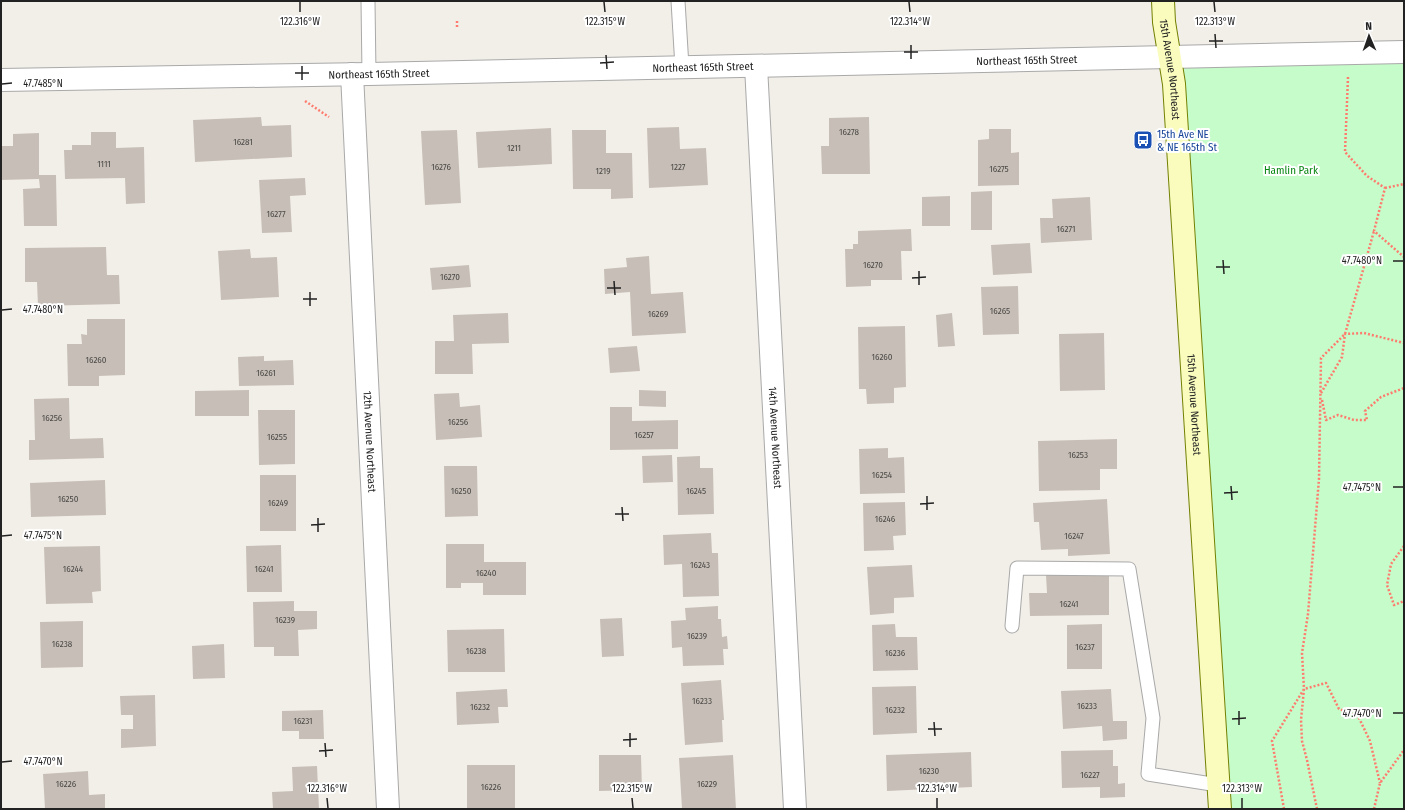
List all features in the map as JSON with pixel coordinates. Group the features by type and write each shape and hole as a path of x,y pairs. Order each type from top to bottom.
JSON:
{"main road":[{"name":"15th Avenue Northeast","path":"1163,1 1164,22 1174,84 1220,809"}],"street":[{"name":"Northeast 165th Street","path":"1,80 1404,52"},
{"name":"14th Avenue Northeast","path":"756,66 796,809"},
{"name":"12th Avenue Northeast","path":"361,74 388,809"}],"lane":[{"path":"361,74 368,1"},
{"path":"678,1 682,67"},
{"path":"1012,626 1017,568 1129,569 1153,718 1148,774 1218,785"}],"path":[{"path":"457,21 457,29"},
{"path":"1348,53 1345,152 1367,176 1385,188 1404,185"},
{"path":"300,98 330,118"},
{"path":"1385,188 1345,334 1342,357 1321,394 1326,420 1338,415 1354,420 1367,420 1365,411 1381,398 1404,388"},
{"path":"1374,231 1404,257"},
{"path":"1317,809 1308,760 1302,741 1301,720 1304,690 1302,653 1308,614 1319,479 1321,358 1345,334 1364,332 1404,343"},
{"path":"1404,546 1391,564 1387,585 1394,604 1404,601"},
{"path":"1284,809 1272,741 1304,690 1326,683 1339,710 1358,716 1370,741 1380,783"},
{"path":"1374,809 1380,783 1404,750"}],"green space":[{"name":"Hamlin Park","path":"1404,56 1404,809 1218,809 1170,57"}],"building":[{"path":"261,117 262,126 291,125 292,157 195,162 193,120"},
{"path":"869,117 870,174 822,174 821,146 829,146 829,118"},
{"path":"679,127 680,149 706,148 708,185 649,188 647,128"},
{"path":"551,128 552,164 478,168 476,132"},
{"path":"989,129 1011,129 1011,153 1019,152 1019,185 978,186 978,140 989,139"},
{"path":"457,130 461,203 425,205 421,131"},
{"path":"572,130 606,130 606,153 632,153 633,198 611,199 611,189 573,189"},
{"path":"91,132 116,132 116,148 144,147 145,203 126,204 125,178 65,179 64,150 72,150 72,145 91,145"},
{"path":"39,133 39,175 56,175 57,226 24,226 23,189 40,188 39,179 1,180 1,146 13,146 13,134"},
{"path":"305,178 306,195 290,196 292,232 262,233 259,180"},
{"path":"992,191 992,230 971,230 971,192"},
{"path":"950,196 950,226 922,226 922,197"},
{"path":"1090,197 1092,240 1041,243 1040,218 1053,218 1052,199"},
{"path":"911,229 912,251 901,251 902,280 871,280 871,286 846,287 845,249 853,249 853,244 858,244 858,231"},
{"path":"1030,243 1032,273 993,275 991,245"},
{"path":"106,247 107,275 119,275 120,304 38,306 37,282 25,282 25,248"},
{"path":"250,249 251,258 277,257 279,297 221,300 218,251"},
{"path":"649,256 651,294 683,292 686,333 632,336 630,292 605,294 604,269 627,267 626,258"},
{"path":"469,265 471,287 432,290 430,268"},
{"path":"1018,286 1019,334 983,335 981,287"},
{"path":"508,313 509,343 472,344 473,374 435,374 435,341 454,341 453,315"},
{"path":"952,313 955,346 938,347 936,315"},
{"path":"87,319 125,319 125,375 99,376 99,386 68,386 67,344 82,344 81,334 87,335"},
{"path":"905,326 906,387 894,388 894,403 867,404 866,389 859,389 858,327"},
{"path":"1104,333 1105,390 1060,391 1059,334"},
{"path":"637,346 640,371 610,373 608,348"},
{"path":"264,356 264,361 293,360 294,385 239,386 238,357"},
{"path":"249,390 249,416 195,416 195,391"},
{"path":"639,390 666,391 666,407 639,406"},
{"path":"459,393 460,407 480,405 482,437 436,440 434,394"},
{"path":"69,398 70,439 103,438 104,458 29,460 29,440 35,440 34,399"},
{"path":"610,407 632,407 632,421 678,420 678,449 610,450"},
{"path":"258,410 295,410 295,464 259,465"},
{"path":"1117,439 1117,469 1100,469 1100,490 1039,491 1038,441"},
{"path":"888,448 888,458 904,457 905,493 860,494 859,449"},
{"path":"672,455 673,482 643,483 642,456"},
{"path":"700,456 700,468 713,468 714,514 678,515 677,457"},
{"path":"444,466 477,466 478,516 445,517"},
{"path":"260,475 296,475 296,531 260,531"},
{"path":"105,480 106,515 31,517 30,483"},
{"path":"1107,499 1110,554 1068,556 1068,549 1041,550 1039,522 1034,522 1033,503"},
{"path":"905,502 906,535 893,536 894,550 864,551 863,503"},
{"path":"711,533 712,553 718,553 719,596 683,597 682,564 664,565 663,535"},
{"path":"446,544 484,544 484,562 526,562 526,595 483,595 483,583 461,583 461,588 446,588"},
{"path":"281,545 282,592 247,592 246,546"},
{"path":"100,546 101,591 92,592 93,603 46,604 44,547"},
{"path":"912,565 914,597 894,598 894,613 870,615 867,567"},
{"path":"1046,575 1109,575 1109,615 1030,616 1029,593 1047,593"},
{"path":"294,601 294,611 317,611 317,629 298,630 299,656 274,656 274,647 254,647 253,602"},
{"path":"718,606 718,619 721,619 722,637 727,636 728,649 723,649 724,665 683,666 682,647 672,648 671,621 686,620 685,608"},
{"path":"622,618 624,656 602,657 600,619"},
{"path":"83,621 83,667 41,668 40,622"},
{"path":"895,624 896,637 917,637 918,670 873,671 872,625"},
{"path":"1102,624 1102,669 1067,669 1067,625"},
{"path":"504,629 505,672 448,672 447,630"},
{"path":"224,644 225,678 193,679 192,646"},
{"path":"721,680 724,720 722,720 723,742 685,745 681,683"},
{"path":"916,686 917,733 873,735 872,687"},
{"path":"507,689 508,707 498,707 499,723 457,725 456,692"},
{"path":"1111,689 1113,721 1127,721 1127,739 1103,741 1102,726 1063,729 1061,691"},
{"path":"155,695 156,746 121,748 121,729 133,729 133,715 121,715 120,696"},
{"path":"323,710 324,739 299,739 299,731 282,731 282,711"},
{"path":"1113,750 1113,766 1118,766 1118,784 1125,783 1125,797 1100,798 1100,787 1062,788 1061,751"},
{"path":"971,752 972,787 887,791 886,755"},
{"path":"599,755 641,755 642,790 599,791"},
{"path":"733,755 736,809 682,809 679,758"},
{"path":"467,765 515,765 515,809 467,809"},
{"path":"317,766 319,809 273,809 272,792 293,791 292,767"},
{"path":"88,771 89,795 105,794 105,809 45,809 43,774"}],"place":[{"name":"15th Ave NE & NE 165th St","path":"1143,140"}]}
